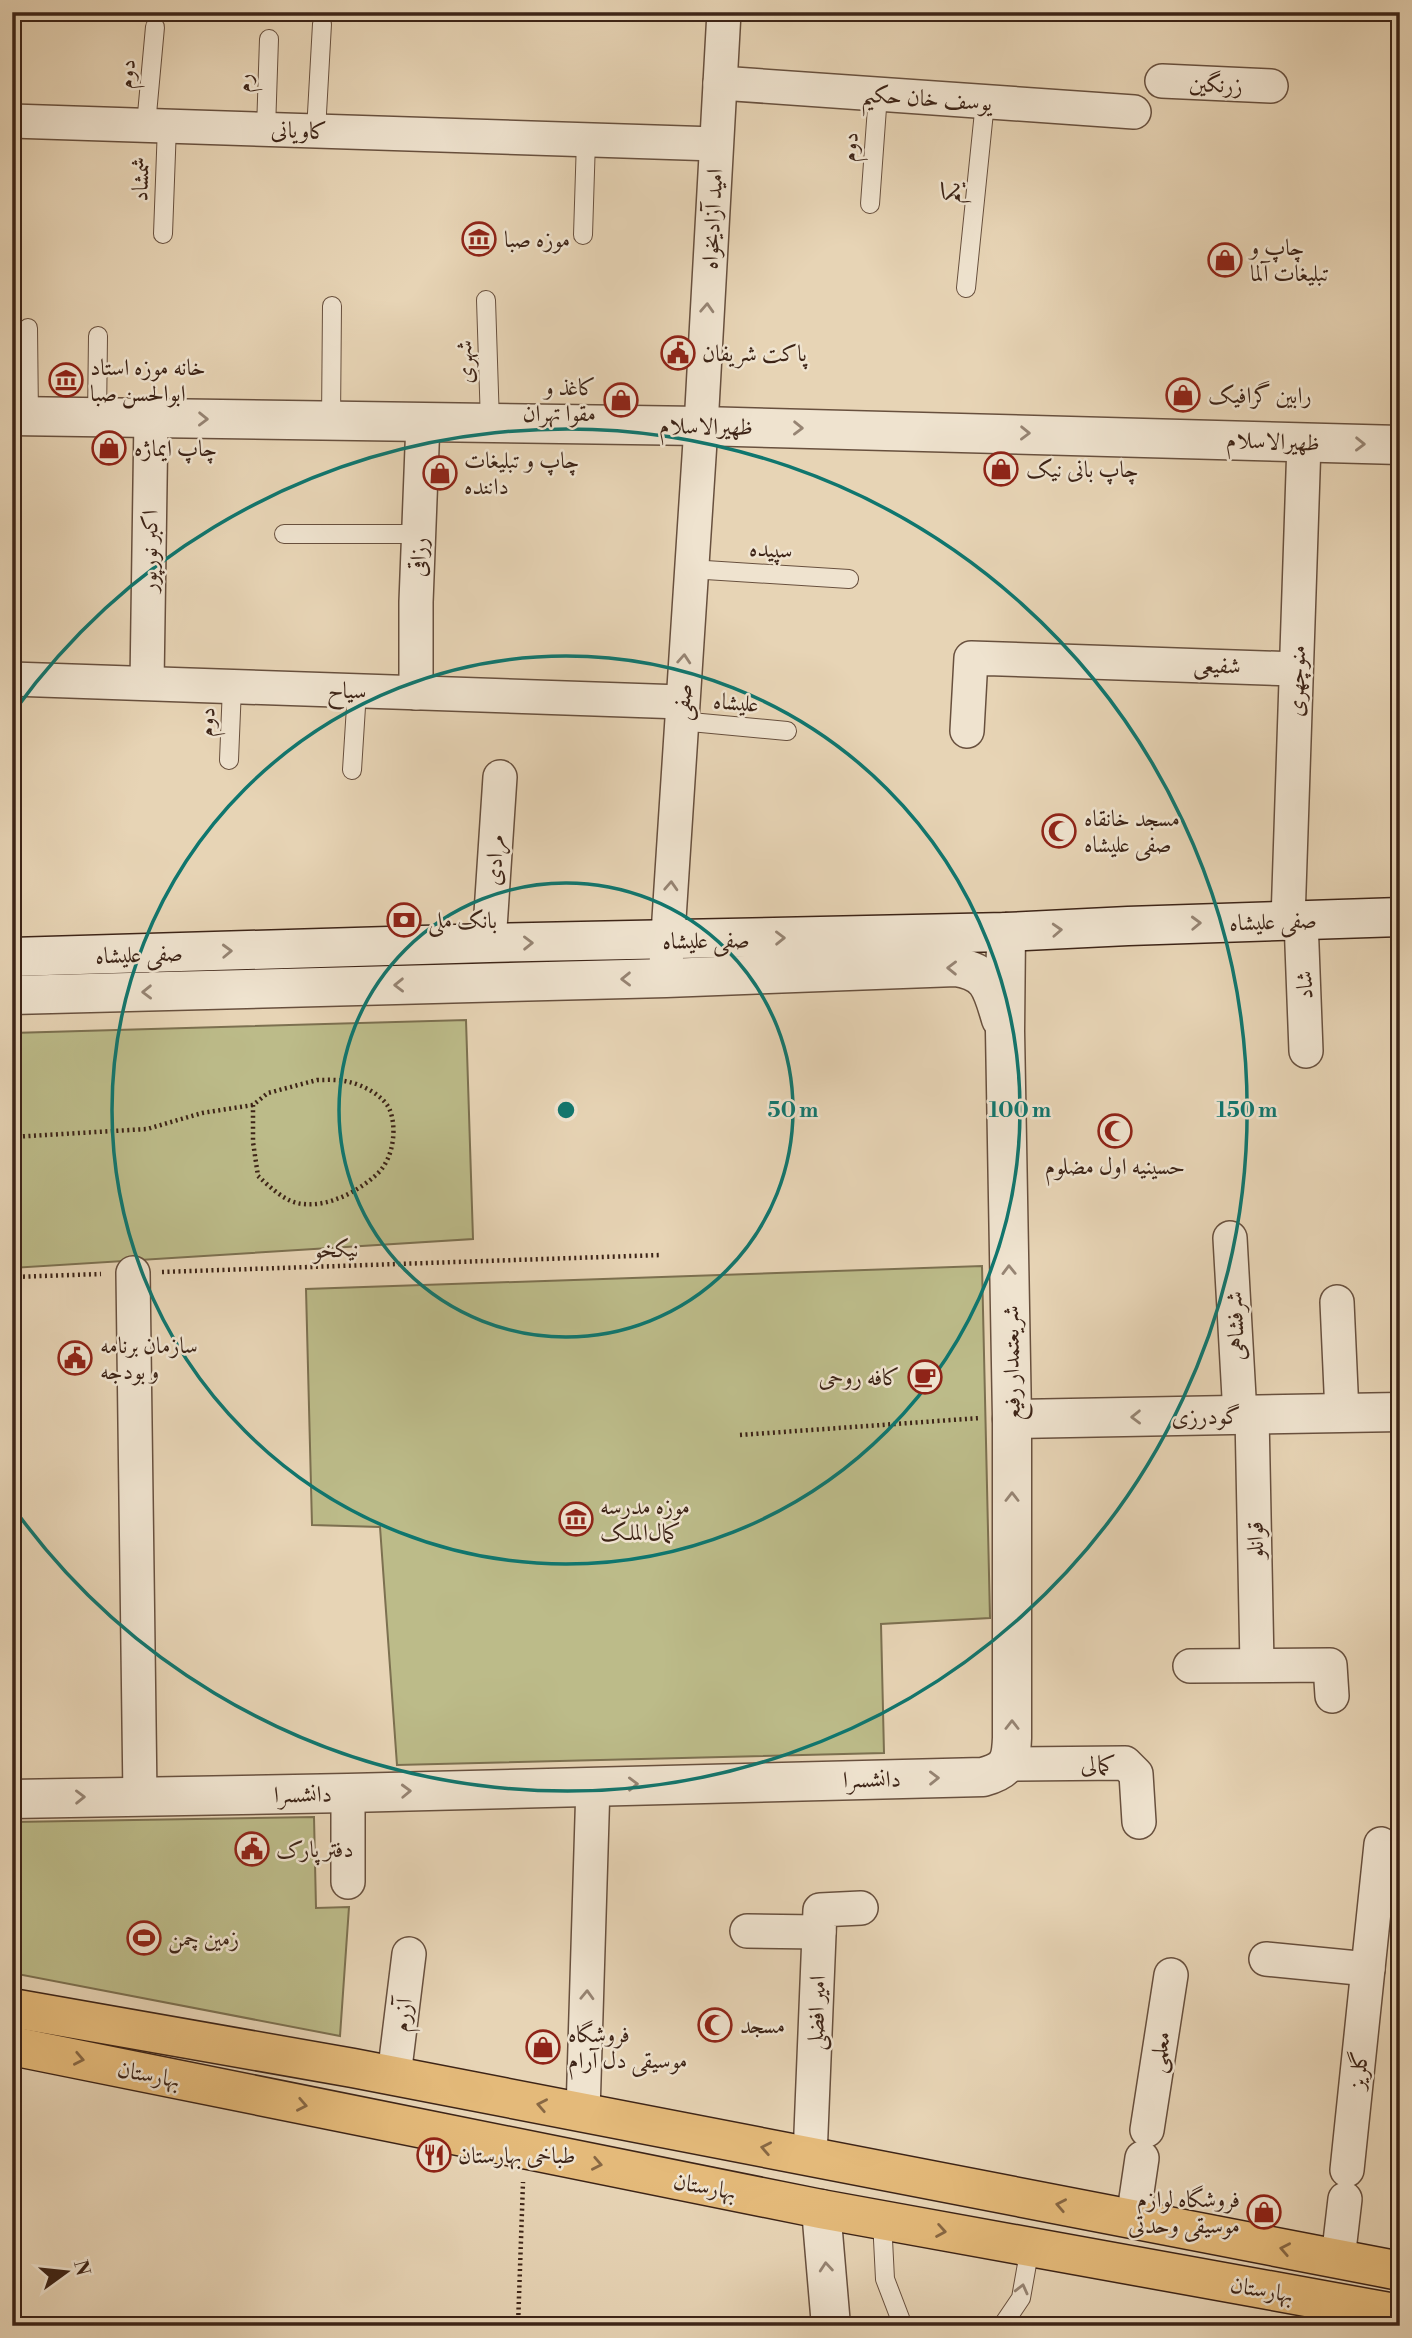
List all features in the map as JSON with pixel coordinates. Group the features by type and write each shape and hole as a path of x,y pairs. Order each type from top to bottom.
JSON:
{"main road":[{"name":"بهارستان","path":"12,2008 394,2076 1400,2271"},
{"name":"بهارستان","path":"12,2046 821,2209 1400,2314"}],"street":[{"name":"امید آزادیخواه","path":"701,426 723,12"},
{"name":"زرنگین","path":"1162,81 1271,86"},
{"name":"یوسف خان حکیم","path":"720,83 1134,112"},
{"name":"کاویانی","path":"12,121 716,144"},
{"name":"ظهیرالاسلام","path":"21,416 701,426 1400,445"},
{"name":"اکبر نورپور","path":"147,683 150,418"},
{"name":"رزاقی","path":"416,693 416,602 423,422"},
{"name":"صفی","path":"666,978 701,426"},
{"name":"منوچهری","path":"1294,920 1296,669 1304,443"},
{"name":"شفیعی","path":"967,731 971,658 1296,669"},
{"name":"سیاح","path":"12,679 416,693 681,711"},
{"name":"مرادی","path":"489,943 500,777"},
{"name":"صفی علیشاه","path":"12,957 1006,932 1400,917"},
{"name":"شاد","path":"1294,920 1306,1051"},
{"name":"شریعتمدار رفیع","path":"995,1770 1012,1755 1012,1419 1004,1031 1006,932"},
{"name":"صفی علیشاه","path":"12,995 666,978 956,967 975,971 989,983 1004,1031"},
{"name":"شرفشاهی","path":"1230,1238 1246,1415"},
{"path":"133,1273 140,1797"},
{"path":"1337,1302 1342,1413"},
{"name":"گودرزی","path":"1012,1419 1400,1412"},
{"name":"قوانلو","path":"1246,1415 1257,1665"},
{"path":"1190,1665 1330,1665 1332,1696"},
{"name":"کمالی","path":"995,1770 1125,1763 1136,1774 1139,1822"},
{"name":"دانشسرا","path":"12,1798 348,1793 995,1770"},
{"path":"583,2112 593,1785"},
{"path":"348,1793 348,1882"},
{"name":"گلریز","path":"1338,2259 1381,1844"},
{"name":"امیر افضلی","path":"810,2157 820,1910 861,1908"},
{"path":"747,1931 819,1932"},
{"name":"آزرم","path":"394,2076 409,1954"},
{"path":"1266,1959 1368,1969"},
{"name":"معلمی","path":"1133,2219 1171,1975"},
{"path":"821,2209 831,2326"}],"lane":[{"path":"316,131 322,24"},
{"name":"دوم","path":"155,27 156,125"},
{"name":"رم","path":"266,129 269,39"},
{"name":"دوم","path":"870,204 878,94"},
{"name":"یکم","path":"966,288 985,102"},
{"name":"شمشاد","path":"156,125 163,233"},
{"path":"583,236 586,140"},
{"name":"شهری","path":"486,300 490,423"},
{"path":"331,421 332,306"},
{"path":"21,416 28,328"},
{"path":"97,418 98,336"},
{"path":"284,534 420,534"},
{"name":"سپیده","path":"690,569 849,579"},
{"name":"دوم","path":"229,760 232,687"},
{"path":"352,770 357,691"},
{"name":"علیشاه","path":"681,711 787,731"},
{"path":"882,2220 885,2279 903,2326"},
{"path":"1002,2326 1021,2298 1030,2247"}],"path":[{"path":"12,1138 147,1129 202,1113 253,1105 268,1093 317,1080 347,1081 369,1089 388,1107 394,1129 391,1150 379,1173 354,1190 329,1203 302,1205 279,1194 258,1176 253,1142 253,1105"},
{"name":"نیکخو","path":"12,1278 662,1255"},
{"path":"740,1435 984,1418 1012,1419"},
{"path":"518,2326 524,2149"}],"shaded area":[{"path":"466,1020 473,1239 12,1268 12,1033"},
{"path":"982,1266 990,1618 881,1624 884,1753 397,1765 380,1527 312,1525 306,1289"},
{"path":"314,1817 316,1908 349,1907 340,2036 12,1973 12,1822"}],"place":[{"name":"موزه صبا","path":"479,239"},
{"name":"چاپ و تبلیغات آلما","path":"1225,260"},
{"name":"پاکت شریفان","path":"678,353"},
{"name":"خانه موزه استاد ابوالحسن صبا","path":"66,380"},
{"name":"رابین گرافیک","path":"1183,395"},
{"name":"کاغذ و مقوا تهران","path":"621,400"},
{"name":"چاپ ایماژه","path":"109,448"},
{"name":"چاپ بانی‌ نیک","path":"1001,469"},
{"name":"چاپ و تبلیغات داننده","path":"440,473"},
{"name":"مسجد خانقاه صفی علیشاه","path":"1059,831"},
{"name":"بانک ملی","path":"404,920"},
{"name":"حسینیه اول مضلوم","path":"1115,1131"},
{"name":"سازمان برنامه و بودجه","path":"75,1358"},
{"name":"کافه روحی","path":"925,1377"},
{"name":"موزه مدرسه کمال‌الملک","path":"576,1519"},
{"name":"دفتر پارک","path":"252,1849"},
{"name":"زمین چمن","path":"144,1938"},
{"name":"مسجد","path":"715,2025"},
{"name":"فروشگاه موسیقی دل آرام","path":"543,2047"},
{"name":"طباخی بهارستان","path":"434,2155"},
{"name":"فروشگاه لوازم موسیقی وحدتی","path":"1264,2212"}]}
